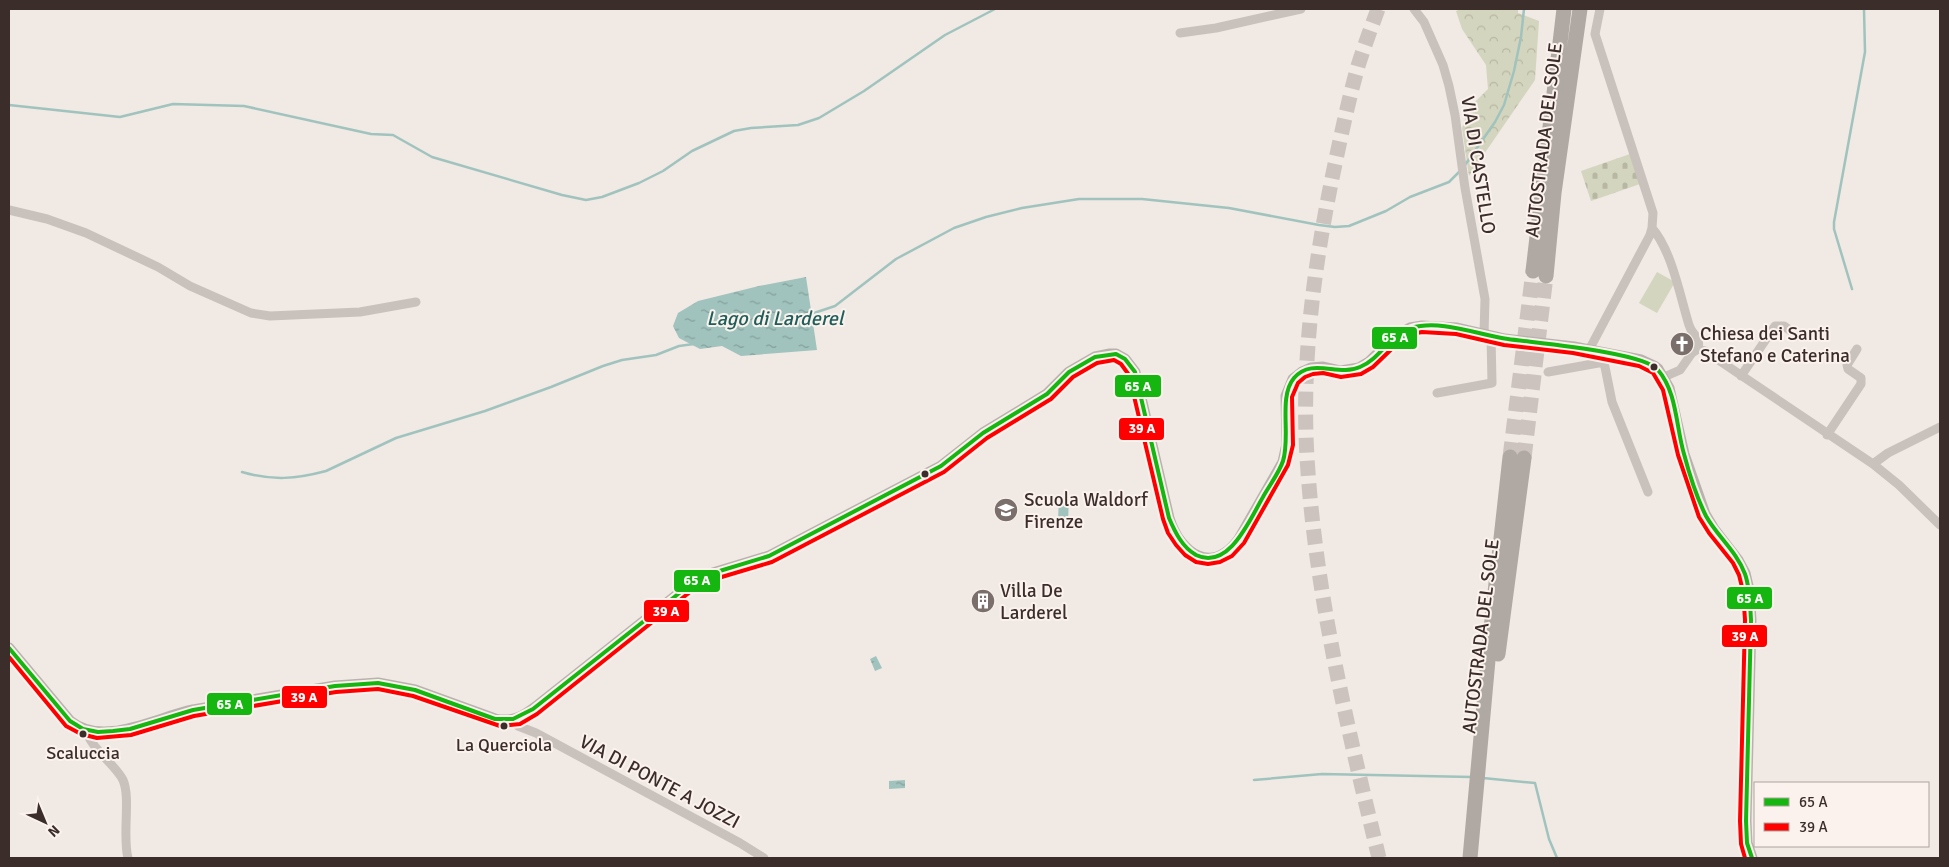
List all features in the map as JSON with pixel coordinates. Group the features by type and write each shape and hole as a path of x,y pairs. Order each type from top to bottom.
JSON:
{"highway":[{"name":"AUTOSTRADA DEL SOLE","path":"1564,9 1539,274 1554,193 1580,9"},
{"name":"AUTOSTRADA DEL SOLE","path":"1470,858 1490,638 1517,458"}],"main road":[{"path":"9,648 70,720 87,730 110,733 172,714 192,710 335,686 378,683 415,690 495,719 504,721 514,720 538,706 692,583 713,573 769,556 941,466 983,432 1047,394 1069,372 1096,357 1116,354 1125,359 1131,366 1138,380 1173,530 1179,541 1188,550 1199,556 1211,557 1224,553 1235,544 1283,462 1287,444 1286,396 1290,384 1298,374 1306,369 1317,367 1341,371 1359,368 1369,362 1397,335 1416,327 1440,326 1589,350 1606,358 1648,362 1664,378 1672,398 1684,454 1705,514 1738,560 1745,573 1749,590 1751,620 1746,826 1747,843 1752,858"}],"street":[{"path":"1180,33 1216,28 1301,9"},
{"name":"VIA DI CASTELLO","path":"1414,9 1424,22 1443,65 1455,115 1457,140 1484,291 1492,383 1438,393"},
{"path":"1589,350 1652,228 1653,213 1595,34 1600,9"},
{"path":"9,210 47,219 86,233 150,263 190,286 251,313 270,316 360,312 416,302"},
{"path":"1652,228 1662,242 1683,301 1690,328 1698,337 1698,349"},
{"path":"1741,376 1776,326 1784,326 1798,336"},
{"path":"1698,349 1873,464 1899,485 1940,525"},
{"path":"1664,378 1680,370 1692,353 1698,349"},
{"path":"1827,435 1861,384 1861,378 1848,369 1847,365 1857,349"},
{"path":"1548,372 1606,358 1612,402 1648,492"},
{"path":"1873,464 1888,453 1940,427"},
{"name":"VIA DI PONTE A JOZZI","path":"514,720 518,726 536,733 740,843 764,858"},
{"path":"87,730 88,737 117,770 124,783 128,858"}],"green space":[{"path":"1461,9 1518,9 1518,13 1539,21 1535,80 1469,176 1462,128 1469,108 1488,89 1486,65 1462,29 1456,11"},
{"path":"1630,154 1640,184 1591,201 1581,171"},
{"path":"1657,272 1675,282 1657,313 1639,303"}],"water":[{"name":"Lago di Larderel","path":"806,277 817,350 741,356 722,346 700,349 679,338 673,326 678,313 698,301"},
{"path":"1059,496 1069,496 1068,522 1058,521"},
{"path":"876,656 882,668 875,671 870,659"},
{"path":"905,780 905,788 889,789 889,781"}],"waterway":[{"path":"9,105 120,117 173,104 244,106 371,134 393,135 432,157 562,195 586,200 602,197 639,183 663,171 692,151 734,131 798,125 819,118 864,91 945,35 995,9"},
{"path":"1465,165 1495,122 1504,105 1514,71 1524,9"},
{"path":"1852,289 1834,229 1834,222 1865,52 1864,9"},
{"path":"811,314 835,306 896,259 954,228 986,217 1022,208 1079,199 1142,199 1229,208 1319,225 1349,226 1386,211 1410,197 1449,182 1460,171"},
{"path":"242,472 264,477 284,478 326,471 396,438 485,411 603,366 622,360 656,355 679,346 694,344"},
{"name":"AUTOSTRADA DEL SOLE","path":"1254,780 1322,774 1472,777"},
{"path":"1483,778 1535,783 1549,839 1557,858"}],"tunnel":[{"path":"1378,9 1360,59 1352,90 1321,236 1311,309 1306,383 1306,420 1311,508 1325,608 1344,709 1379,858"},
{"path":"1510,457 1533,271"},
{"path":"1524,458 1546,276"}],"transit line":[{"path":"9,648 70,721 83,729 98,732 130,729 193,710 335,686 378,683 415,690 495,719 513,719 533,709 692,583 713,573 769,556 941,466 983,433 1047,394 1069,372 1095,357 1116,354 1125,359 1135,372 1171,523 1180,539 1191,552 1208,558 1219,556 1237,540 1245,529 1281,466 1286,440 1287,395 1289,386 1294,378 1301,372 1309,369 1343,370 1360,367 1404,331 1423,326 1447,326 1508,339 1612,353 1649,364 1658,370 1664,379 1672,399 1681,444 1699,501 1706,516 1741,566 1748,585 1751,620 1746,821 1747,843 1752,858"},
{"path":"9,657 66,726 81,734 97,738 131,735 194,716 336,692 378,689 413,696 500,726 520,724 537,714 695,588 715,579 772,562 944,472 987,438 1051,399 1073,377 1097,363 1114,360 1121,364 1129,375 1168,533 1185,555 1196,562 1208,564 1220,562 1232,556 1244,543 1288,465 1293,445 1292,397 1298,383 1305,377 1313,374 1323,373 1341,377 1361,374 1373,367 1401,340 1412,334 1422,332 1456,334 1504,345 1573,353 1639,366 1653,373 1663,390 1678,455 1699,517 1733,563 1739,575 1743,591 1745,620 1740,821 1741,844 1745,858"}],"place":[{"name":"Chiesa dei Santi Stefano e Caterina","path":"1682,344"},
{"name":"Scuola Waldorf Firenze","path":"1006,510"},
{"name":"Villa De Larderel","path":"983,601"},
{"name":"La Querciola","path":"504,726"},
{"name":"Scaluccia","path":"83,734"}]}
